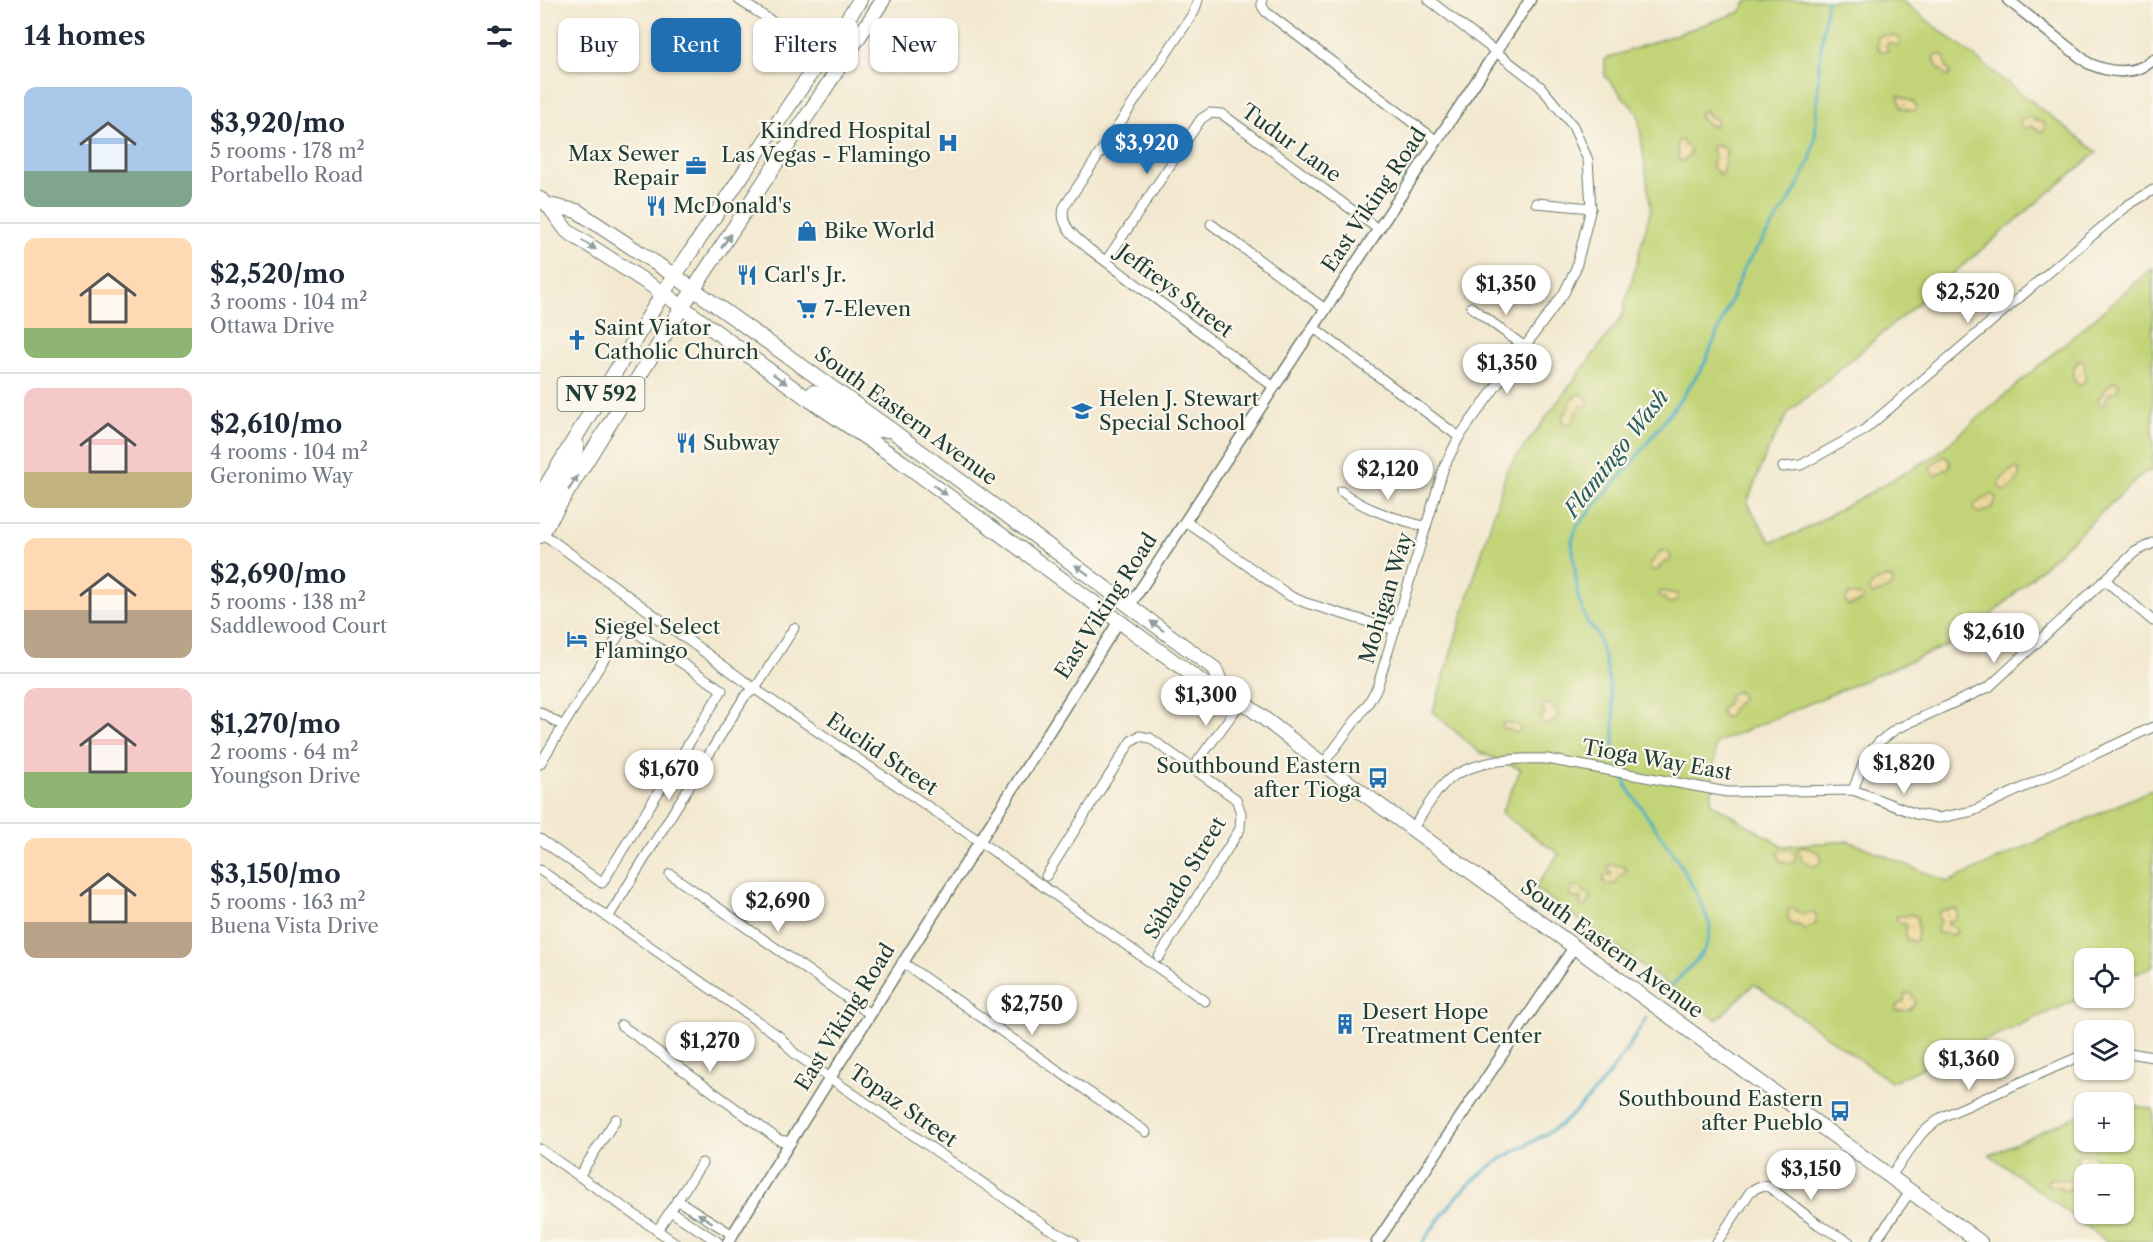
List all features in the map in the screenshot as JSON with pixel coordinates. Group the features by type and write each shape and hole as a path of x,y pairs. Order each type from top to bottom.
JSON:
{"main road":[{"name":"NV 592","path":"848,18 860,0"},
{"path":"854,18 860,0"},
{"name":"NV 592","path":"858,38 883,0"},
{"name":"NV 592","path":"540,496 663,293 811,72"},
{"path":"808,112 807,95 821,72"},
{"name":"NV 592","path":"540,529 835,72"},
{"name":"South Eastern Avenue","path":"544,202 577,211 694,289 890,429 1215,669 1222,686 1323,764 1980,1242"},
{"name":"South Eastern Avenue","path":"544,202 567,231 663,293 807,398 926,480 1206,685 1222,686"},
{"path":"807,398 814,392 844,408 867,414"},
{"path":"825,410 848,415 875,430 890,429"},
{"path":"540,529 542,512 575,456 575,437"}],"street":[{"path":"739,0 767,18"},
{"name":"Jeffreys Street","path":"1198,0 1194,12 1064,207 1062,217 1069,232 1274,387"},
{"name":"Mohigan Way","path":"1323,764 1377,688 1444,467 1459,437 1564,293 1576,268 1591,208 1588,160 1573,126 1540,86 1429,0"},
{"name":"East Viking Road","path":"730,1238 1119,621 1530,0"},
{"path":"2008,0 2088,63 2102,69 2125,72 2146,66 2153,60"},
{"path":"1262,3 1266,12 1437,141"},
{"name":"Tudur Lane","path":"1106,261 1201,119 1210,113 1222,114 1378,229"},
{"path":"1783,467 1801,465 1863,431 2128,205 2153,190"},
{"path":"1536,203 1591,208"},
{"path":"1211,224 1325,309"},
{"path":"1471,307 1525,347"},
{"path":"1313,327 1459,437"},
{"path":"1341,491 1355,502 1374,511 1426,527"},
{"path":"1185,521 1290,596 1395,630"},
{"name":"Euclid Street","path":"540,529 755,689 979,841 1205,1001"},
{"path":"1853,790 1866,757 1879,742 1896,729 1989,687 2135,552 2153,543"},
{"path":"2105,580 2153,621"},
{"path":"540,764 625,625 722,690 602,883 540,839"},
{"path":"609,916 745,696 755,689 794,627"},
{"path":"1192,769 1242,701"},
{"path":"540,712 563,726"},
{"name":"Tioga Way East","path":"1412,829 1452,777 1473,767 1521,758 1548,759 1727,792 1853,790 1916,814 1939,818 1959,816 2153,728"},
{"name":"Sábado Street","path":"1046,876 1131,741 1139,736 1150,738 1236,800 1241,813 1240,829 1159,957"},
{"name":"Topaz Street","path":"540,870 780,1037 794,1053 1048,1228 1074,1242"},
{"path":"670,874 870,1014"},
{"path":"1377,1242 1574,947"},
{"path":"902,962 1146,1132"},
{"path":"621,1026 779,1140 791,1142"},
{"path":"2134,1054 2153,1057"},
{"path":"1890,1177 1922,1133 1942,1118 2074,1059"},
{"path":"579,1176 616,1119"},
{"path":"540,1149 674,1242"},
{"path":"657,1231 702,1163"},
{"path":"1717,1242 1750,1192 1763,1186 1769,1187 1819,1225 1849,1242"},
{"path":"1875,1242 1910,1192"},
{"path":"677,1200 730,1238"},
{"path":"670,1211 718,1242"}],"green space":[{"path":"1748,0 1901,0 2097,152 1789,412 1767,452 1747,503 1771,542 1798,533 1933,457 2153,268 2153,471 2146,471 1969,636 1716,743 1711,803 1782,846 1849,841 1948,882 2153,789 2153,966 2134,974 2134,948 2074,948 2074,1001 1891,1082 1754,984 1717,1020 1535,888 1559,854 1501,813 1521,769 1479,752 1433,712 1507,470 1622,316 1651,209 1638,114 1605,76 1605,59 1740,12"},
{"path":"2134,1106 2153,1109 2153,1242 2108,1242 2084,1224 2134,1224 2134,1164 2074,1164 2074,1217 1990,1155 2074,1117 2074,1152 2134,1152"}],"sand":[{"path":"1896,36 1900,43 1897,45 1888,43 1886,45 1888,51 1880,51 1877,47 1878,37"},
{"path":"1941,54 1951,73 1948,77 1938,68 1933,57"},
{"path":"1898,95 1913,102 1916,107 1914,111 1901,108"},
{"path":"1705,110 1710,117 1717,119 1716,126 1709,125 1699,117 1699,114"},
{"path":"2028,117 2044,123 2044,131 2032,126 2022,127 2020,124 2022,119"},
{"path":"1681,140 1691,151 1683,161 1679,161 1677,146 1678,141"},
{"path":"1717,145 1727,150 1722,175 1719,175 1711,165 1715,157 1712,149"},
{"path":"2078,361 2085,363 2086,378 2082,385 2075,382 2073,376"},
{"path":"2116,381 2119,389 2108,395 2104,405 2100,405 2098,401 2103,392"},
{"path":"1579,393 1589,399 1589,405 1582,406 1575,414 1574,420 1568,425 1563,423 1563,415 1567,412 1572,398"},
{"path":"1943,457 1950,461 1950,466 1935,476 1930,470 1931,466"},
{"path":"2016,468 2020,473 2017,480 2003,491 1998,485 2003,477"},
{"path":"1991,495 1995,496 1996,500 1991,509 1979,513 1973,509 1975,504"},
{"path":"1662,550 1670,554 1671,558 1654,571 1650,568 1650,564"},
{"path":"1888,577 1893,583 1889,587 1872,595 1869,592 1869,588 1879,580"},
{"path":"1661,591 1678,594 1678,598 1675,602 1669,603 1659,595"},
{"path":"1848,595 1860,595 1863,600 1849,606 1845,601"},
{"path":"1737,691 1741,694 1742,699 1728,717 1724,717 1720,711 1727,704 1729,695"},
{"path":"1544,703 1551,705 1558,714 1558,718 1547,725 1542,724 1540,720 1546,713 1542,709"},
{"path":"1506,722 1520,726 1520,731 1517,733 1503,728 1502,724"},
{"path":"1803,846 1820,853 1822,860 1819,864 1813,866 1803,862 1798,852"},
{"path":"1790,849 1795,853 1795,861 1792,863 1780,861 1777,852"},
{"path":"1611,864 1625,867 1627,870 1615,884 1607,884 1604,882 1604,877 1612,874 1608,870"},
{"path":"1572,887 1577,887 1590,896 1588,905 1580,906 1581,898 1572,898 1570,895"},
{"path":"1793,908 1801,915 1813,912 1816,915 1816,924 1804,930 1799,925 1793,925 1787,916 1789,909"},
{"path":"1953,909 1958,913 1955,920 1947,921 1956,928 1957,933 1950,936 1945,932 1938,933 1940,921 1938,914 1940,911"},
{"path":"1910,914 1917,917 1917,940 1913,942 1906,939 1906,925 1896,919 1898,916"},
{"path":"1910,993 1915,999 1915,1004 1909,1010 1896,1011 1897,1005 1904,1001 1905,994"},
{"path":"2079,1154 2094,1156 2097,1160 2095,1164 2080,1164 2076,1158"},
{"path":"2051,1178 2072,1181 2072,1188 2064,1191 2059,1187 2048,1186 2047,1183"}],"waterway":[{"name":"Flamingo Wash","path":"1671,986 1705,949 1710,925 1698,896 1677,859 1627,787 1614,750 1614,713 1606,666 1597,634 1587,622 1578,597 1572,541 1577,526 1632,463 1705,363 1744,268 1802,178 1810,160 1815,139 1819,65 1827,0"},
{"name":"Flamingo Wash","path":"1423,1242 1449,1207 1477,1177 1501,1159 1558,1127 1589,1098 1610,1073 1647,1017"}],"place":[{"name":"Kindred Hospital Las Vegas - Flamingo","path":"948,143"},
{"name":"Max Sewer Repair","path":"696,166"},
{"name":"McDonald's","path":"656,206"},
{"name":"Bike World","path":"807,231"},
{"name":"Carl's Jr.","path":"747,275"},
{"name":"7-Eleven","path":"807,309"},
{"name":"Saint Viator Catholic Church","path":"577,340"},
{"name":"Helen J. Stewart Special School","path":"1082,411"},
{"name":"Subway","path":"686,443"},
{"name":"Siegel Select Flamingo","path":"577,639"},
{"name":"Southbound Eastern after Tioga","path":"1378,778"},
{"name":"Desert Hope Treatment Center","path":"1345,1024"},
{"name":"Southbound Eastern after Pueblo","path":"1840,1111"}]}
